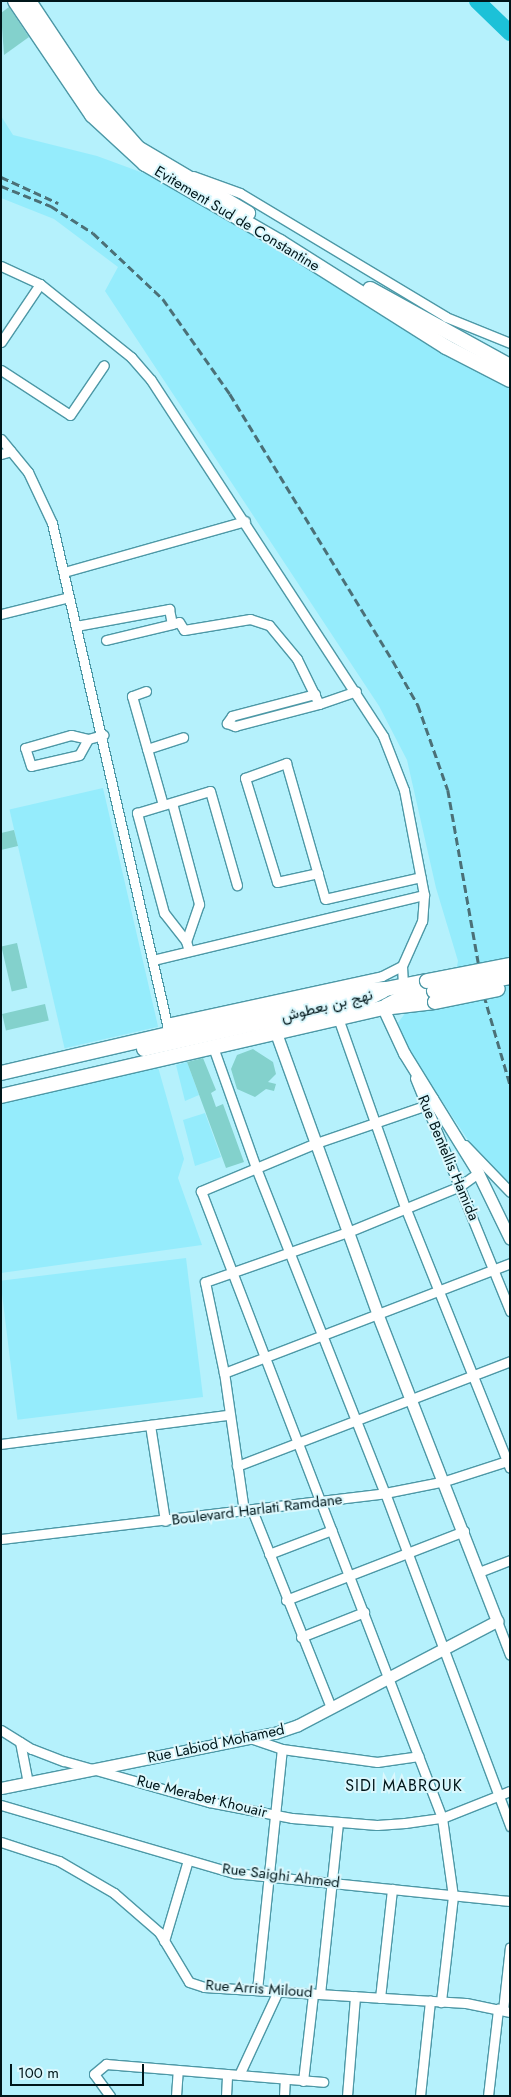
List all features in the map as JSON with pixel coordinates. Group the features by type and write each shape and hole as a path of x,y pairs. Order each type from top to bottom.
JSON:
{"main road":[{"name":"Evitement Sud de Constantine","path":"15,1 92,115 144,164 280,242 446,347 510,380"},
{"name":"Evitement Sud de Constantine","path":"29,1 117,127 138,148 183,173 350,278 510,366"},
{"path":"432,991 510,965"},
{"path":"1,1089 383,1008 402,997 510,977"},
{"path":"386,989 403,986 432,991 510,986"},
{"name":"نهج بن بعطوش","path":"1,1073 168,1028 358,990 386,989"},
{"name":"نهج بن بعطوش","path":"1,1081 369,998 386,989"},
{"name":"نهج بن بعطوش","path":"1,1096 334,1019"}],"street":[{"path":"183,173 240,193 400,292 477,333 510,343"},
{"path":"1,266 40,284 118,346 151,380 356,691 383,736 399,775 424,895 422,921 402,966 403,986"},
{"path":"1,342 40,284"},
{"path":"1,370 70,415 104,365"},
{"path":"1,439 12,451 43,496 64,572 103,735 168,1028 382,976 402,966"},
{"path":"1,454 12,451"},
{"path":"64,572 169,538 245,521"},
{"path":"1,614 69,597"},
{"path":"76,626 169,609 172,624"},
{"path":"106,640 180,622 184,630 250,619 269,624 297,659 319,704"},
{"path":"146,691 132,696 147,749 199,904 186,941"},
{"path":"315,694 232,716 227,723 235,726 319,704 356,691"},
{"path":"266,708 268,717"},
{"path":"88,740 79,755 31,766 25,748 70,735 88,740 103,735"},
{"path":"147,749 183,736"},
{"path":"318,873 277,882 245,778 286,764 318,873 325,899 421,877"},
{"path":"189,951 186,941 164,912 137,813 210,791 237,885"},
{"path":"153,960 424,895"},
{"path":"383,1008 430,1102 456,1136 510,1192"},
{"path":"334,1019 375,1122 438,1291 509,1463"},
{"path":"274,1033 378,1315 445,1481 510,1655"},
{"path":"213,1047 256,1168 385,1493 441,1650 510,1826"},
{"path":"430,1102 316,1143 201,1191 442,1818 453,1896 441,2002"},
{"name":"Rue Bentellis Hamida","path":"430,1102 460,1186 510,1311"},
{"path":"456,1136 478,1173 510,1239"},
{"path":"331,1708 269,1554 248,1510 237,1466 228,1415 224,1373 205,1282 233,1275 348,1232 460,1186 478,1173"},
{"path":"224,1373 510,1263"},
{"path":"237,1466 411,1396 510,1362"},
{"path":"1,1444 228,1415"},
{"path":"150,1425 165,1521"},
{"name":"Boulevard Harlati Ramdane","path":"1,1539 165,1521 385,1493 445,1481 509,1463"},
{"path":"269,1554 332,1530"},
{"path":"286,1600 406,1551 464,1531"},
{"path":"479,1572 510,1560"},
{"path":"302,1637 364,1612"},
{"name":"Rue Labiod Mohamed","path":"1,1788 249,1738 298,1725 497,1621"},
{"name":"Rue Merabet Khouair","path":"1,1730 20,1742 64,1761 209,1802 274,1816 377,1825 442,1818 510,1791"},
{"path":"249,1738 282,1750 377,1762 419,1756"},
{"path":"20,1742 28,1782"},
{"path":"257,1990 282,1750"},
{"name":"Rue Saighi Ahmed","path":"1,1805 234,1873 510,1901"},
{"path":"303,2080 317,1994 338,1822"},
{"name":"Rue Arris Miloud","path":"1,1842 59,1861 87,1875 146,1920 164,1941 189,1982 204,1987 430,2001 503,2011"},
{"path":"164,1941 188,1860"},
{"path":"380,1998 392,1889"},
{"path":"488,2096 503,2011 510,1947"},
{"path":"240,2075 278,1991"},
{"path":"347,2096 355,1996"},
{"path":"420,2096 430,2001"},
{"path":"110,2096 94,2074 101,2065 323,2082"},
{"path":"176,2096 178,2070"},
{"path":"226,2096 228,2074"},
{"path":"284,2096 285,2079"}],"shaded area":[{"path":"1,116 13,135 97,156 184,188 510,389 510,1186 474,1149 400,1038 397,1024 406,1012 454,982 458,961 436,888 407,760 379,706 105,291 118,267 54,219 1,198"},
{"path":"103,788 158,1027 65,1048 9,810"},
{"path":"187,1062 199,1095 185,1101 176,1065"},
{"path":"158,1067 184,1159 178,1178 202,1245 1,1273 1,1104"},
{"path":"205,1113 221,1157 195,1166 183,1120"},
{"path":"186,1258 203,1397 17,1420 1,1281"}],"building":[{"path":"9,7 29,37 4,55 1,13"},
{"path":"14,830 18,846 1,850 1,833"},
{"path":"17,943 27,988 12,991 1,947"},
{"path":"45,1004 49,1021 6,1030 2,1014"},
{"path":"253,1049 273,1062 276,1074 268,1082 276,1084 274,1091 266,1089 255,1097 237,1089 231,1069 237,1055"},
{"path":"203,1058 216,1090 211,1093 216,1107 223,1104 244,1162 226,1168 187,1062"}],"waterway":[{"path":"477,1 510,33"}],"railway":[{"path":"1,177 58,203"},
{"path":"1,186 51,206 93,233 163,299 230,394 418,705 448,790 484,995 510,1084"}],"district":[{"name":"SIDI MABROUK","path":"404,1786"}]}
